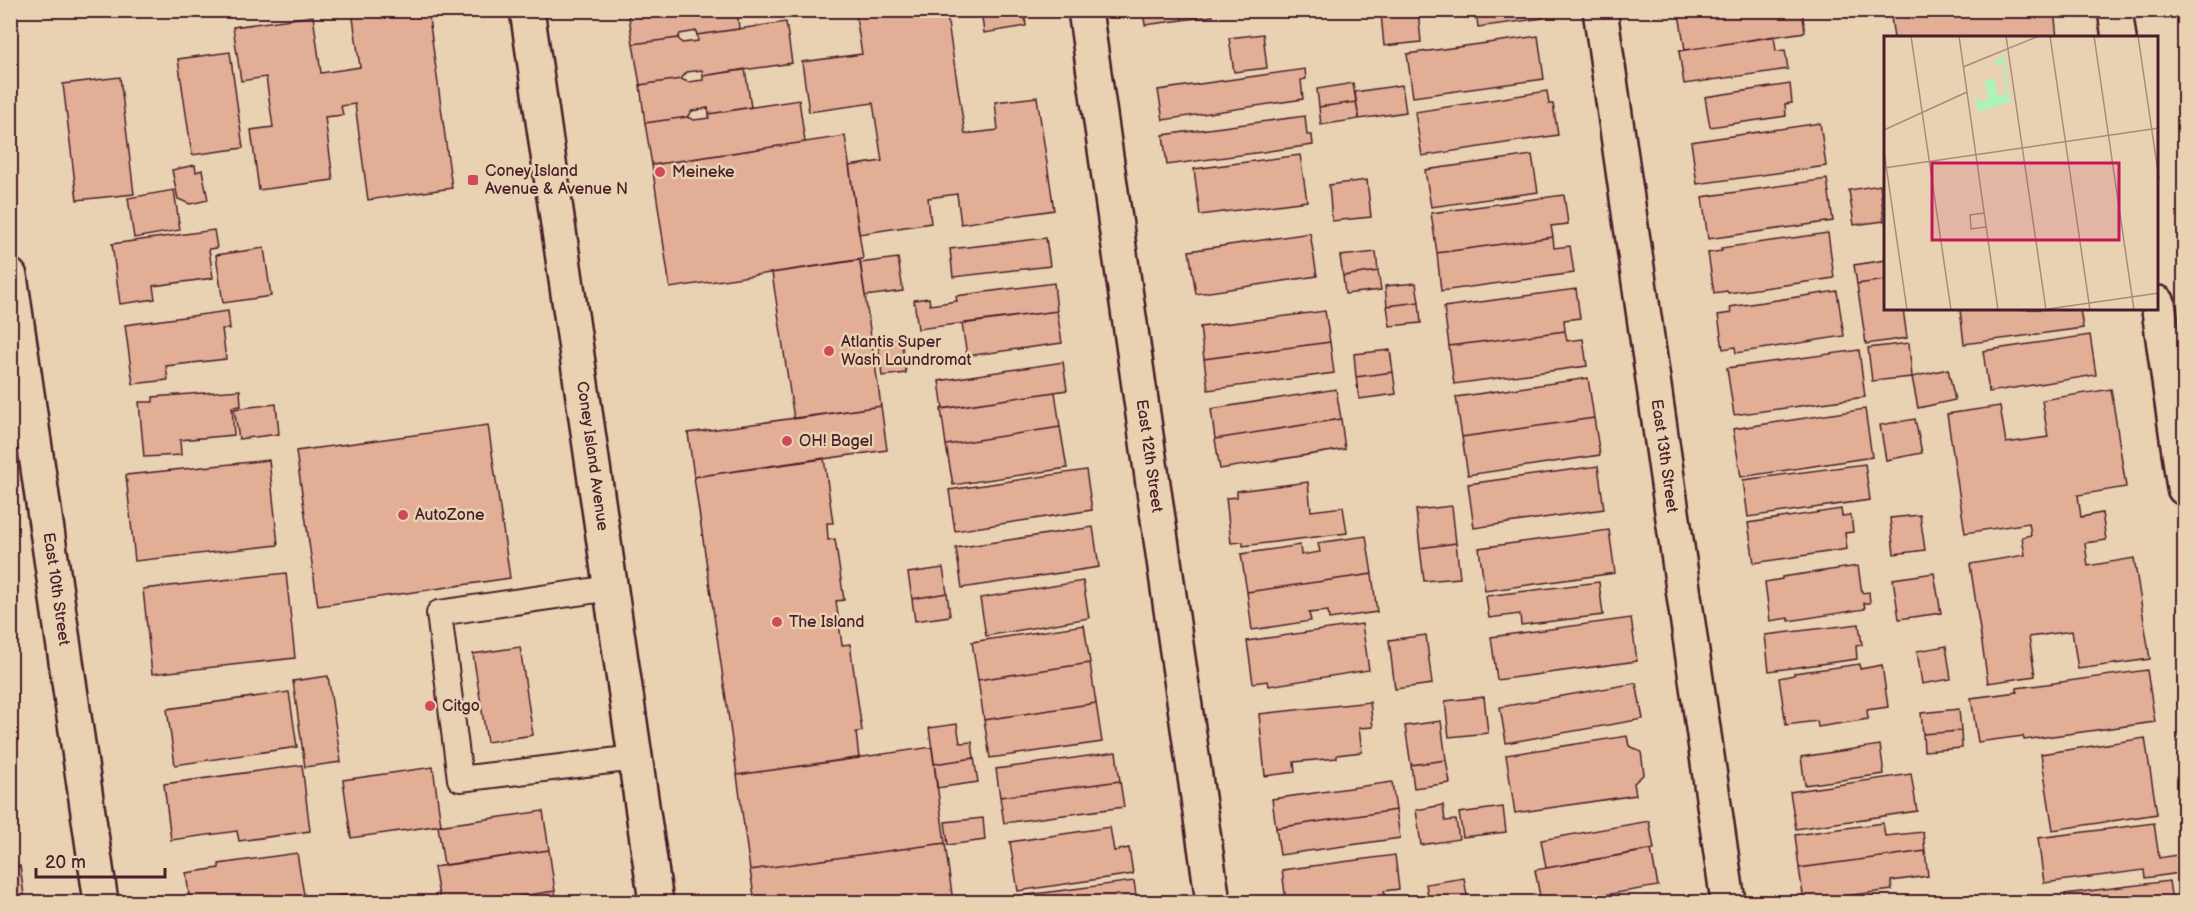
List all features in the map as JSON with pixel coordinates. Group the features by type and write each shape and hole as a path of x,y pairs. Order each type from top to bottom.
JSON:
{"street":[{"name":"Coney Island Avenue","path":"527,10 656,903"},
{"name":"East 12th Street","path":"1084,10 1213,903"},
{"name":"East 13th Street","path":"1599,10 1728,903"},
{"path":"2115,10 2119,36"},
{"name":"East 10th Street","path":"10,276 101,903"},
{"path":"2158,310 2184,488"}],"lane":[{"path":"611,588 439,613 460,779 635,758"}],"building":[{"path":"428,10 452,188 368,200 355,104 341,106 343,115 325,117 333,180 259,190 251,130 273,127 266,77 241,81 233,27 313,16 321,73 360,67 352,11"},
{"path":"628,10 737,10 739,29 697,35 696,31 680,34 678,38 633,44"},
{"path":"855,10 946,10 965,134 998,130 995,102 1037,97 1054,210 961,224 957,194 928,198 931,223 859,234 849,166 882,161 873,103 809,112 802,62 862,54"},
{"path":"981,10 1024,10 1026,26 984,33"},
{"path":"1143,10 1181,10 1182,20 1145,25"},
{"path":"1181,10 1212,10 1213,16 1182,20"},
{"path":"1418,10 1421,42 1384,46 1381,14"},
{"path":"1476,10 1542,10 1543,18 1478,27"},
{"path":"1661,10 1685,10 1661,14"},
{"path":"1699,10 1741,10 1742,14 1760,10 1802,10 1805,32 1685,50 1679,14"},
{"path":"1890,10 1953,10 1953,13 1970,10 2054,10 2057,36 1894,36"},
{"path":"786,22 792,63 703,76 702,70 687,72 681,79 640,85 633,44 678,38 682,43 698,41 697,35"},
{"path":"1263,34 1267,68 1234,72 1229,38"},
{"path":"1538,36 1544,79 1413,97 1407,54"},
{"path":"1774,36 1776,51 1785,50 1788,69 1684,84 1679,51"},
{"path":"230,52 243,148 192,155 178,59"},
{"path":"745,69 751,107 709,114 708,108 692,111 687,117 645,123 640,85 681,79 688,82 703,80 703,76"},
{"path":"1305,69 1306,79 1301,80 1303,99 1163,120 1158,90"},
{"path":"120,77 134,194 77,200 63,84"},
{"path":"1353,83 1356,102 1319,107 1317,89"},
{"path":"1790,84 1792,103 1785,104 1786,116 1710,127 1705,97"},
{"path":"1402,85 1406,112 1359,119 1355,92"},
{"path":"1547,91 1549,104 1553,104 1558,135 1422,156 1415,112"},
{"path":"799,100 805,142 652,165 645,123 687,117 694,120 709,118 709,114"},
{"path":"1356,102 1359,119 1321,125 1319,107"},
{"path":"1305,116 1307,135 1312,135 1313,145 1167,165 1163,135"},
{"path":"1820,123 1826,166 1697,184 1691,142"},
{"path":"845,136 863,259 670,288 652,165"},
{"path":"1300,155 1307,201 1200,215 1194,169"},
{"path":"1532,155 1538,192 1431,207 1425,170"},
{"path":"195,165 196,172 202,170 208,200 190,204 178,199 172,170"},
{"path":"1827,179 1833,221 1708,239 1702,197"},
{"path":"1367,180 1371,217 1332,221 1329,185"},
{"path":"1880,185 1884,221 1854,225 1849,190"},
{"path":"174,190 180,230 134,238 128,198"},
{"path":"1564,195 1568,224 1551,226 1553,237 1437,253 1431,213"},
{"path":"214,230 217,248 209,249 213,278 153,286 155,299 120,304 112,244"},
{"path":"1310,233 1317,276 1196,294 1189,251"},
{"path":"1828,233 1834,278 1714,293 1708,253 1722,251 1721,248"},
{"path":"1553,237 1554,248 1570,246 1574,273 1441,291 1437,253"},
{"path":"1046,238 1050,266 953,277 950,249"},
{"path":"264,248 271,296 223,303 216,255"},
{"path":"1376,252 1378,271 1343,276 1340,256"},
{"path":"898,258 903,291 865,296 860,263"},
{"name":"Atlantis Super Wash Laundromat","path":"860,260 881,406 794,419 772,273"},
{"path":"1884,260 1884,280 1857,284 1854,265"},
{"path":"1378,271 1381,290 1345,294 1343,276"},
{"path":"1884,280 1884,310 1903,310 1907,338 1866,344 1857,284"},
{"path":"1054,283 1057,311 918,329 914,300 929,298 930,305 957,301 956,296"},
{"path":"1416,283 1419,302 1387,306 1385,286"},
{"path":"1576,289 1580,318 1564,320 1565,331 1449,346 1444,307"},
{"path":"1837,291 1844,336 1736,353 1735,347 1723,349 1718,315 1731,313 1730,307"},
{"path":"1419,302 1421,323 1390,326 1387,306"},
{"path":"1960,310 2080,310 2083,328 1964,344"},
{"path":"228,311 230,329 222,329 226,359 166,366 168,380 133,384 125,325"},
{"path":"1057,311 1062,343 967,356 962,324"},
{"path":"1325,311 1330,342 1204,359 1200,327"},
{"path":"1565,331 1567,341 1583,339 1587,366 1454,384 1449,346"},
{"path":"2090,335 2096,375 1989,392 1983,351"},
{"path":"901,338 906,373 882,376 878,341"},
{"path":"1330,342 1334,373 1208,390 1204,359"},
{"path":"1909,343 1912,377 1872,381 1868,348"},
{"path":"1390,350 1393,372 1356,377 1354,354"},
{"path":"1859,350 1865,397 1734,415 1727,368"},
{"path":"1063,362 1067,390 943,409 939,381"},
{"path":"1948,369 1955,400 1918,408 1912,377"},
{"path":"1393,372 1396,394 1359,399 1356,377"},
{"path":"1588,378 1594,418 1462,437 1456,397"},
{"path":"1336,389 1341,419 1215,439 1211,409"},
{"path":"2111,389 2126,487 2078,495 2081,517 2102,513 2106,540 2085,543 2088,566 2134,558 2150,659 2078,669 2072,631 2029,637 2035,676 1988,683 1970,564 2025,555 2022,537 2031,535 2029,523 1965,533 1947,414 2000,406 2006,443 2048,437 2042,400"},
{"path":"240,390 241,406 232,407 234,435 180,440 181,455 144,457 139,402 153,402 153,397"},
{"path":"1055,392 1060,427 946,445 941,409"},
{"path":"276,404 279,434 239,439 234,409"},
{"name":"OH! Bagel","path":"881,406 887,450 694,477 688,433"},
{"path":"1865,409 1872,457 1741,477 1733,429"},
{"path":"1594,418 1600,455 1468,475 1462,437"},
{"path":"1341,419 1345,449 1220,469 1215,439"},
{"path":"1915,419 1922,453 1886,460 1880,425"},
{"name":"AutoZone","path":"488,425 510,578 318,606 296,451"},
{"path":"1060,427 1067,468 953,485 946,445"},
{"name":"The Island","path":"824,458 833,523 827,523 828,540 835,539 844,600 836,601 842,645 850,644 862,731 856,732 859,758 737,775 694,477"},
{"path":"269,460 278,545 135,561 126,475"},
{"path":"1865,464 1870,500 1748,517 1743,480"},
{"path":"1598,466 1604,509 1474,528 1468,484"},
{"path":"1086,470 1092,510 955,531 949,490"},
{"path":"1308,482 1311,511 1343,507 1347,533 1243,546 1243,542 1231,543 1226,498 1237,497 1237,491"},
{"path":"1452,506 1456,543 1420,548 1416,510"},
{"path":"1841,509 1842,516 1851,515 1853,532 1845,533 1847,549 1754,563 1748,523"},
{"path":"1920,515 1925,550 1894,554 1890,518"},
{"path":"1093,527 1099,567 962,588 956,548"},
{"path":"1609,530 1615,573 1485,591 1479,548"},
{"path":"1366,536 1372,574 1247,592 1241,554 1300,545 1301,555 1320,552 1318,543"},
{"path":"1456,543 1460,578 1424,581 1420,548"},
{"path":"1858,566 1862,593 1869,592 1870,603 1864,603 1865,609 1789,621 1788,618 1770,621 1765,582 1782,579 1782,577"},
{"path":"943,568 947,593 912,599 908,573"},
{"path":"286,573 295,658 152,674 143,589"},
{"path":"1934,573 1941,613 1899,619 1893,579"},
{"path":"1372,574 1377,612 1329,619 1328,611 1309,613 1311,621 1252,630 1247,592"},
{"path":"1083,581 1089,618 986,636 980,598"},
{"path":"1599,582 1603,615 1521,625 1520,614 1489,618 1486,596"},
{"path":"947,593 950,616 915,621 912,599"},
{"path":"1631,618 1637,661 1497,680 1491,637"},
{"path":"1362,624 1369,670 1269,686 1268,681 1253,683 1247,641"},
{"path":"1859,624 1862,645 1856,646 1857,659 1769,671 1765,635"},
{"path":"1084,625 1090,663 978,680 972,642"},
{"path":"1426,635 1432,684 1395,689 1389,640"},
{"path":"1946,646 1951,679 1922,684 1917,651"},
{"path":"520,647 533,735 487,742 473,654"},
{"path":"1090,663 1096,703 984,720 978,680"},
{"path":"1860,664 1860,669 1882,665 1888,707 1867,710 1868,719 1818,727 1817,721 1786,725 1779,678 1794,675 1794,673"},
{"path":"2147,670 2155,722 2024,740 2023,736 1978,742 1971,698 2017,692 2017,688"},
{"path":"328,676 341,762 305,767 293,681"},
{"path":"1636,683 1643,719 1506,743 1500,707"},
{"path":"289,692 297,747 175,765 167,709"},
{"path":"1484,697 1488,733 1449,737 1445,701"},
{"path":"1370,702 1373,727 1359,728 1362,752 1337,755 1337,758 1294,762 1295,772 1265,776 1259,714"},
{"path":"1096,703 1102,742 990,758 984,720"},
{"path":"1959,709 1961,731 1923,734 1921,713"},
{"path":"1441,721 1446,760 1411,765 1405,726"},
{"path":"957,724 960,743 972,742 974,758 934,764 929,728"},
{"path":"1961,731 1962,748 1924,751 1923,734"},
{"path":"1627,736 1629,746 1641,752 1644,774 1634,783 1636,795 1515,813 1506,755"},
{"path":"2145,738 2157,814 2053,830 2041,754"},
{"path":"1880,745 1884,774 1805,785 1801,757"},
{"path":"932,747 945,843 750,870 737,775"},
{"path":"1116,752 1120,781 1000,797 996,769"},
{"path":"974,758 978,782 937,788 934,764"},
{"path":"1446,760 1450,783 1414,788 1411,765"},
{"path":"302,765 310,831 239,841 237,831 171,840 164,784"},
{"path":"433,767 441,825 351,838 343,780"},
{"path":"1911,774 1917,811 1796,829 1790,792"},
{"path":"1120,781 1124,807 1004,823 1000,797"},
{"path":"1392,782 1396,810 1276,828 1272,799"},
{"path":"1443,805 1445,821 1456,820 1459,839 1421,845 1416,810"},
{"path":"1503,807 1506,832 1463,837 1459,813"},
{"path":"1396,810 1400,838 1280,855 1276,828"},
{"path":"543,811 549,850 444,865 438,826"},
{"path":"983,818 985,840 948,845 945,822"},
{"path":"1649,821 1654,849 1546,868 1541,840"},
{"path":"1883,823 1885,836 1923,832 1925,851 1799,868 1795,835"},
{"path":"2154,823 2159,858 2177,855 2180,873 2145,878 2144,870 2044,883 2038,838"},
{"path":"1110,827 1114,851 1129,848 1133,874 1018,891 1010,842"},
{"path":"945,843 953,902 755,902 750,870"},
{"path":"549,850 555,891 480,902 440,902 434,867"},
{"path":"1651,850 1658,886 1563,902 1541,902 1535,870"},
{"path":"1925,851 1928,876 1891,881 1892,890 1804,901 1799,868"},
{"path":"297,853 305,901 190,902 186,873 219,868 219,864"},
{"path":"1395,855 1399,889 1384,891 1385,902 1286,902 1282,870"},
{"path":"20,866 25,902 10,902 10,868"},
{"path":"1464,878 1468,902 1429,902 1426,884"},
{"path":"1134,881 1137,902 1021,902 1020,896"},
{"path":"2169,881 2172,902 2066,902 2065,894"},
{"path":"555,891 557,902 480,902"},
{"path":"355,894 356,902 316,902 316,898"}],"place":[{"name":"Meineke","path":"660,172"},
{"name":"Coney Island Avenue & Avenue N","path":"473,180"},
{"name":"Atlantis Super Wash Laundromat","path":"829,351"},
{"name":"OH! Bagel","path":"787,441"},
{"name":"AutoZone","path":"403,515"},
{"name":"The Island","path":"777,622"},
{"name":"Citgo","path":"430,706"}]}
